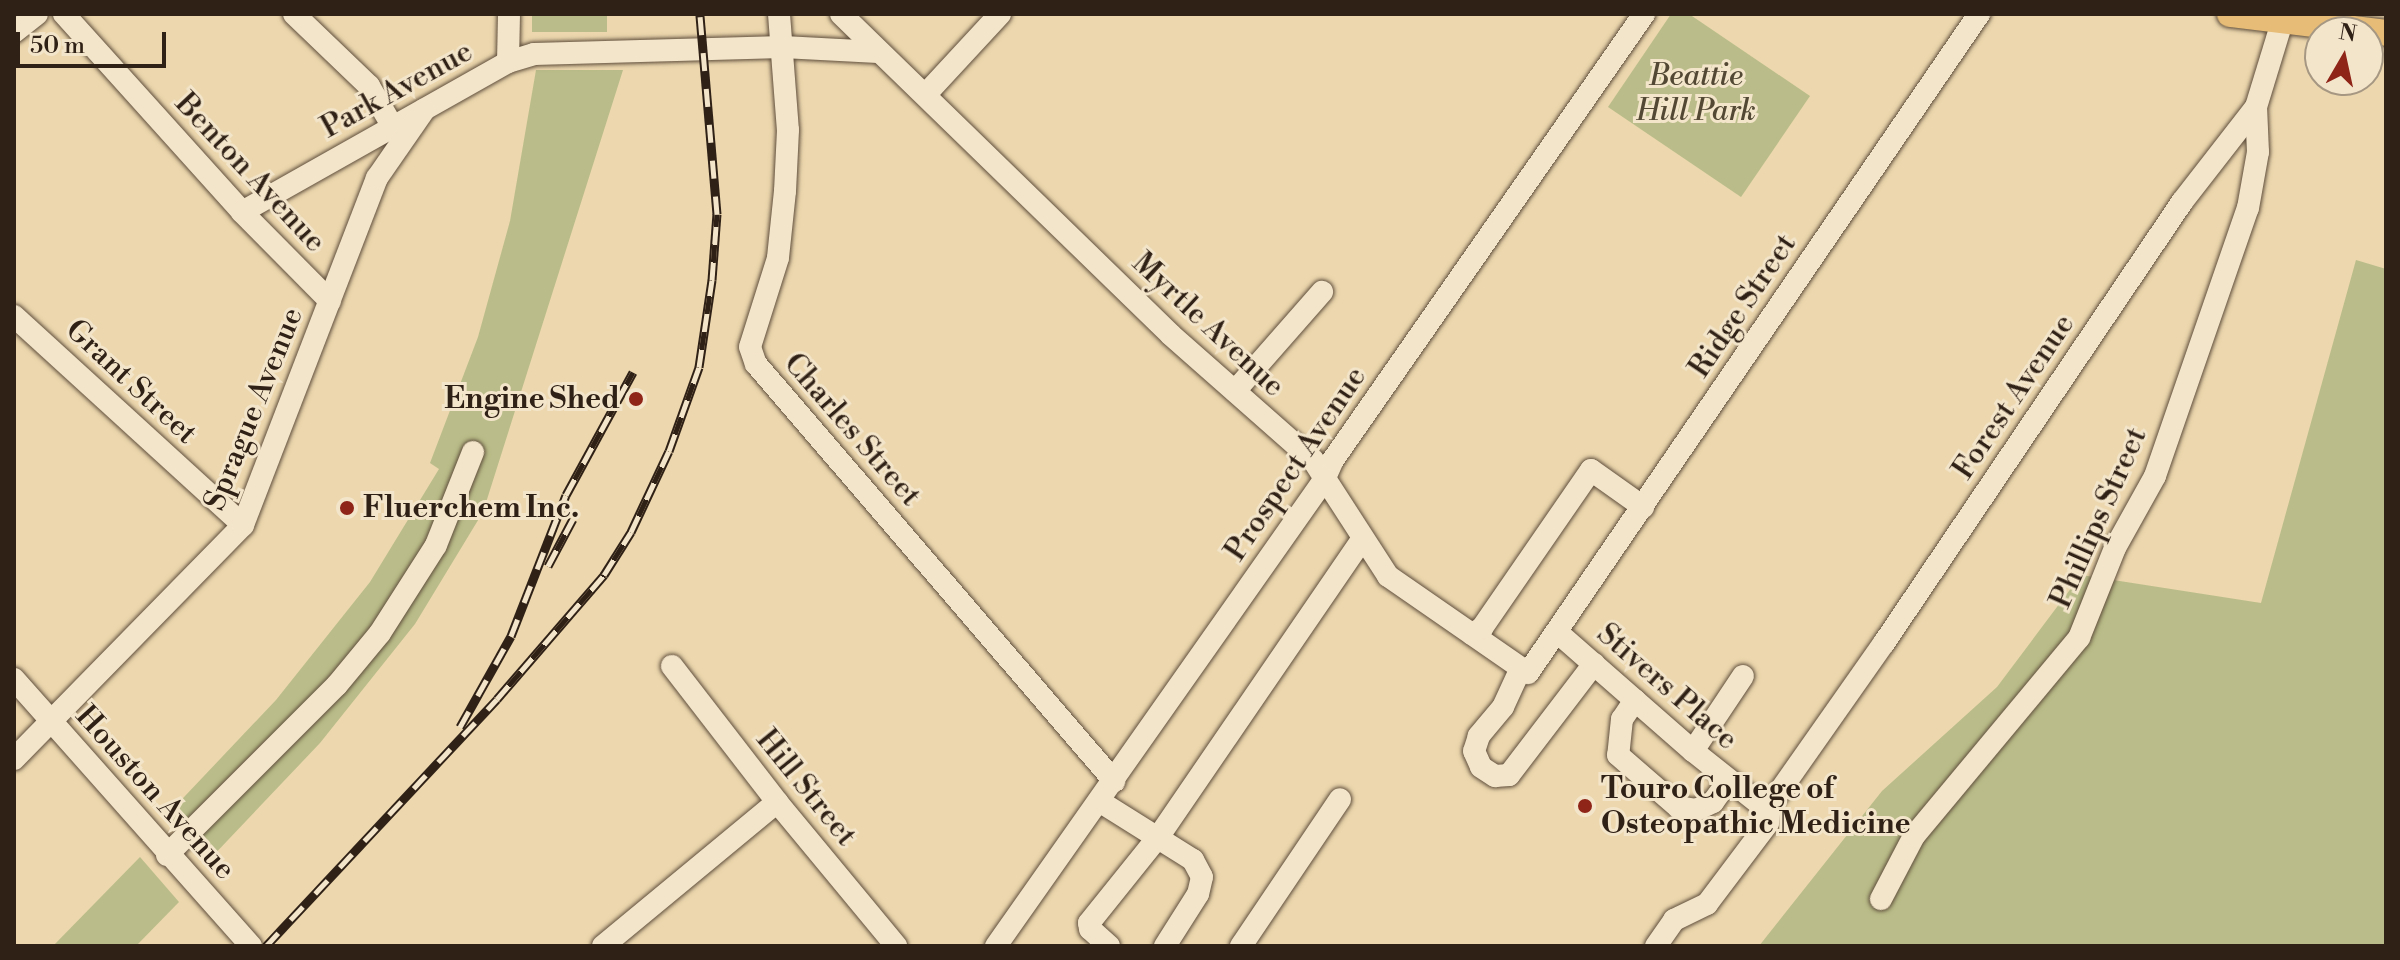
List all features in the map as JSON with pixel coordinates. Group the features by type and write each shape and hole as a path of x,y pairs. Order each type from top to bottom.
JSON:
{"main road":[{"path":"2230,14 2386,33"}],"street":[{"path":"14,32 37,14"},
{"name":"Benton Avenue","path":"64,14 242,212 330,301"},
{"path":"294,14 369,86 393,127"},
{"path":"508,62 509,14"},
{"name":"Charles Street","path":"779,14 788,130 785,191 778,258 750,347 756,364 1114,781"},
{"name":"Myrtle Avenue","path":"841,14 1171,335 1313,460 1388,576 1520,670"},
{"path":"926,94 1000,14"},
{"name":"Prospect Avenue","path":"996,946 1324,480 1333,460 1644,14"},
{"name":"Ridge Street","path":"1557,632 1979,14"},
{"name":"Forest Avenue","path":"1656,946 1674,920 1707,904 1768,823 1773,801 2182,202 2256,107 2282,22"},
{"path":"783,47 878,52"},
{"name":"Park Avenue","path":"242,212 508,62 534,54 783,47"},
{"name":"Phillips Street","path":"1881,899 1914,836 2079,638 2115,548 2155,476 2248,208 2258,152 2256,107"},
{"name":"Sprague Avenue","path":"14,759 243,525 377,178 424,110"},
{"path":"1235,391 1322,292"},
{"name":"Grant Street","path":"14,316 243,525"},
{"path":"167,855 337,685 380,633 436,545 473,452"},
{"path":"1472,634 1482,628 1591,470 1643,507"},
{"path":"1109,946 1090,929 1089,923 1159,836 1362,539"},
{"path":"1557,632 1528,673 1520,670 1503,707 1479,736 1474,751 1481,767 1495,776 1509,775 1594,664"},
{"name":"Stivers Place","path":"1557,632 1729,780 1761,805 1773,801"},
{"name":"Hill Street","path":"672,666 777,802 896,946"},
{"path":"1693,751 1743,676"},
{"name":"Houston Avenue","path":"14,679 167,855 251,946"},
{"path":"1635,700 1622,719 1618,755 1678,807 1696,810 1713,802 1729,780"},
{"path":"1241,946 1340,799"},
{"path":"1099,801 1193,860 1202,877 1198,894 1165,946"},
{"path":"603,946 777,802"}],"green space":[{"path":"532,14 607,14 607,32 532,32"},
{"name":"Beattie Hill Park","path":"1671,14 1689,14 1810,96 1741,197 1608,107"},
{"path":"536,70 623,70 483,512 415,624 320,743 209,860 167,815 276,700 370,582 439,469 430,463 478,337 510,221"},
{"path":"2356,260 2386,269 2386,946 1759,946 1882,791 1997,687 2081,575 2261,603"},
{"path":"140,857 179,902 136,946 53,946"}],"railway":[{"path":"266,946 497,699 604,575 631,532 669,451 699,367 712,280 717,214 700,14"},
{"path":"460,727 511,636 566,495 633,372"},
{"path":"548,566 573,519"}],"place":[{"name":"Engine Shed","path":"636,399"},
{"name":"Fluerchem Inc.","path":"347,508"},
{"name":"Touro College of Osteopathic Medicine","path":"1585,806"}]}
